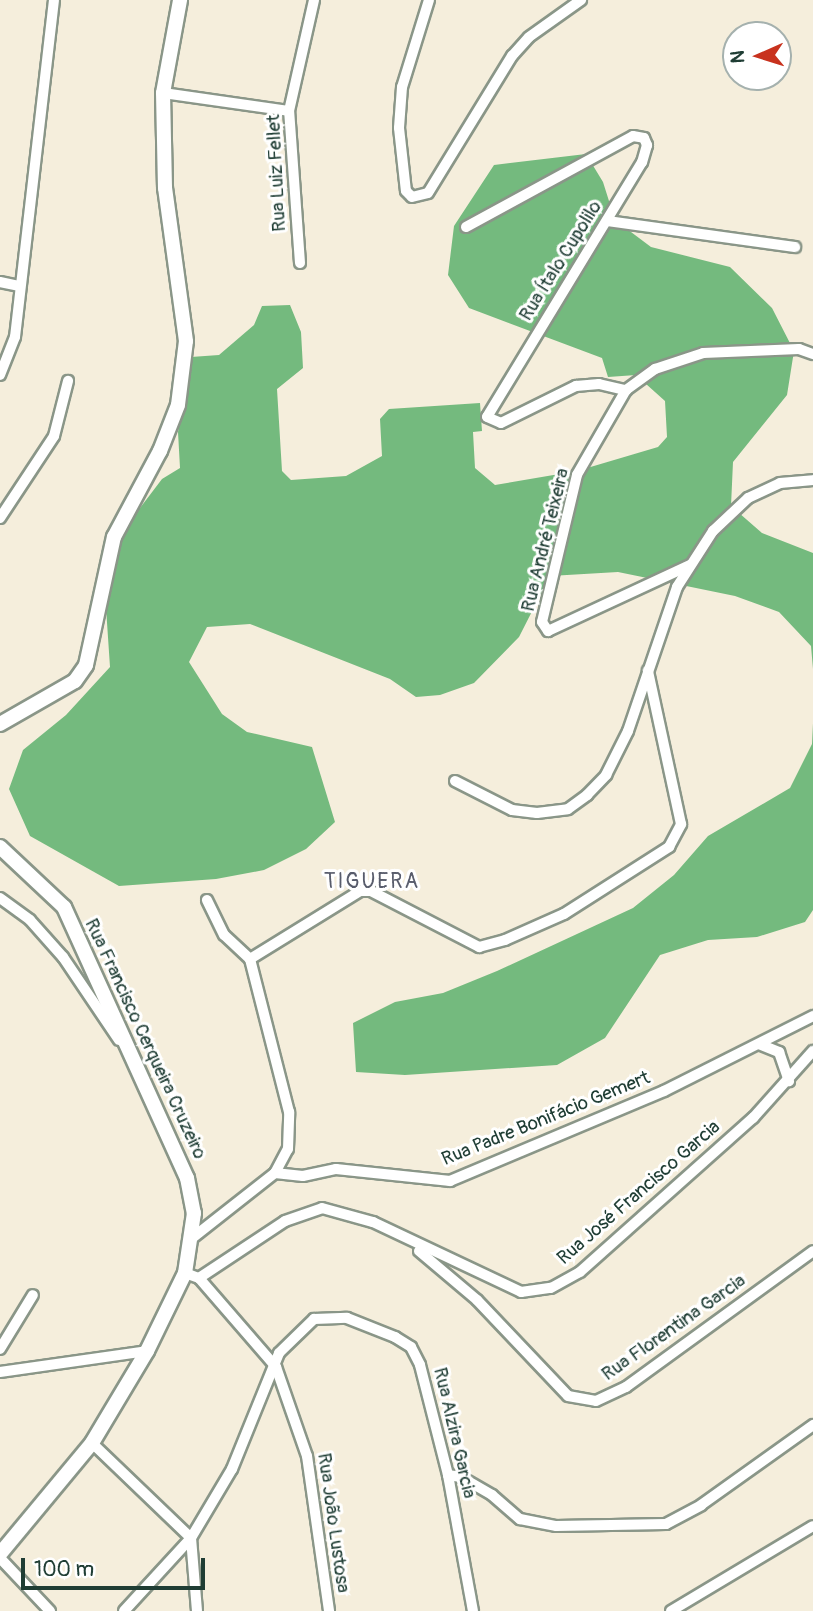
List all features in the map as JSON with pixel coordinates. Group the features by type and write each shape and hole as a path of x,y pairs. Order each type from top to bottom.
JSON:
{"main road":[{"path":"0,724 75,681 86,665 114,537 160,451 178,405 187,341 165,187 163,93 180,0"},
{"name":"Rua Francisco Cerqueira Cruzeiro","path":"0,847 64,907 187,1178 194,1213 191,1239 192,1275 92,1443 0,1556"}],"street":[{"path":"0,375 15,337 19,286 33,201 43,70 54,0"},
{"name":"Rua Luiz Fellet","path":"300,263 289,111 314,0"},
{"path":"429,0 402,87 399,128 406,191 412,197 428,192 512,56 530,37 581,0"},
{"path":"163,93 289,111"},
{"name":"Rua Ítalo Cupolilo","path":"466,227 637,135 646,141 647,151 607,221 490,405 488,420 501,423 576,386 599,384 626,390"},
{"path":"607,221 795,247"},
{"path":"0,282 19,286"},
{"path":"626,390 655,369 703,353 799,349 813,354"},
{"path":"0,518 54,436 68,381"},
{"name":"Rua André Teixeira","path":"626,390 602,425 577,475 542,622 553,632 690,565"},
{"path":"455,781 512,810 537,813 568,809 606,775 628,731 677,587 713,531 748,498 780,483 813,480"},
{"path":"250,959 360,891 371,891 479,947 505,940 564,914 669,847 681,824 648,671"},
{"path":"0,898 30,920 63,957 138,1068"},
{"path":"191,1239 275,1173 288,1149 289,1112 250,959 224,935 207,900"},
{"name":"Rua Padre Bonifácio Gemert","path":"275,1173 303,1176 336,1169 450,1181 664,1091 813,1016"},
{"path":"759,1044 779,1052 789,1081"},
{"name":"Rua José Francisco Garcia","path":"192,1275 285,1221 322,1208 373,1222 521,1292 551,1288 580,1272 789,1081 813,1051"},
{"name":"Rua Florentina Garcia","path":"401,1235 477,1300 568,1396 581,1401 596,1401 626,1387 813,1251"},
{"name":"Rua João Lustosa","path":"192,1275 276,1367 307,1456 329,1611"},
{"path":"0,1349 33,1295"},
{"name":"Rua Alzira Garcia","path":"124,1611 191,1538 232,1469 276,1367 279,1353 314,1319 347,1318 395,1337 411,1347 420,1365 448,1475 473,1611"},
{"path":"0,1372 147,1351"},
{"path":"448,1475 461,1477 492,1495 520,1518 556,1526 666,1524 701,1505 813,1425"},
{"path":"92,1443 191,1538 197,1611"},
{"path":"671,1611 813,1526"},
{"path":"0,1556 50,1611"}],"green space":[{"path":"586,154 603,182 615,220 651,247 730,267 772,308 794,351 787,395 733,462 731,506 762,533 813,553 813,669 811,646 779,612 735,596 618,572 550,576 519,637 474,683 440,695 416,697 390,679 250,624 207,627 189,662 222,714 247,732 312,747 335,822 306,849 264,870 216,879 119,886 30,836 9,789 23,750 66,715 110,667 105,593 112,556 124,529 162,479 180,468 178,432 191,357 219,355 254,325 262,306 290,305 301,332 303,368 277,389 282,471 291,480 346,476 382,456 380,419 389,409 480,403 482,431 473,432 475,468 495,485 577,471 658,447 667,437 665,401 636,375 608,377 602,358 469,308 448,275 454,226 494,165"},
{"path":"813,723 813,910 805,922 757,937 708,940 660,955 605,1038 557,1065 405,1075 356,1072 353,1023 395,1002 443,993 497,971 633,908 674,875 708,836 790,788 812,744"}],"district":[{"name":"TIGUERA","path":"372,882"}]}
